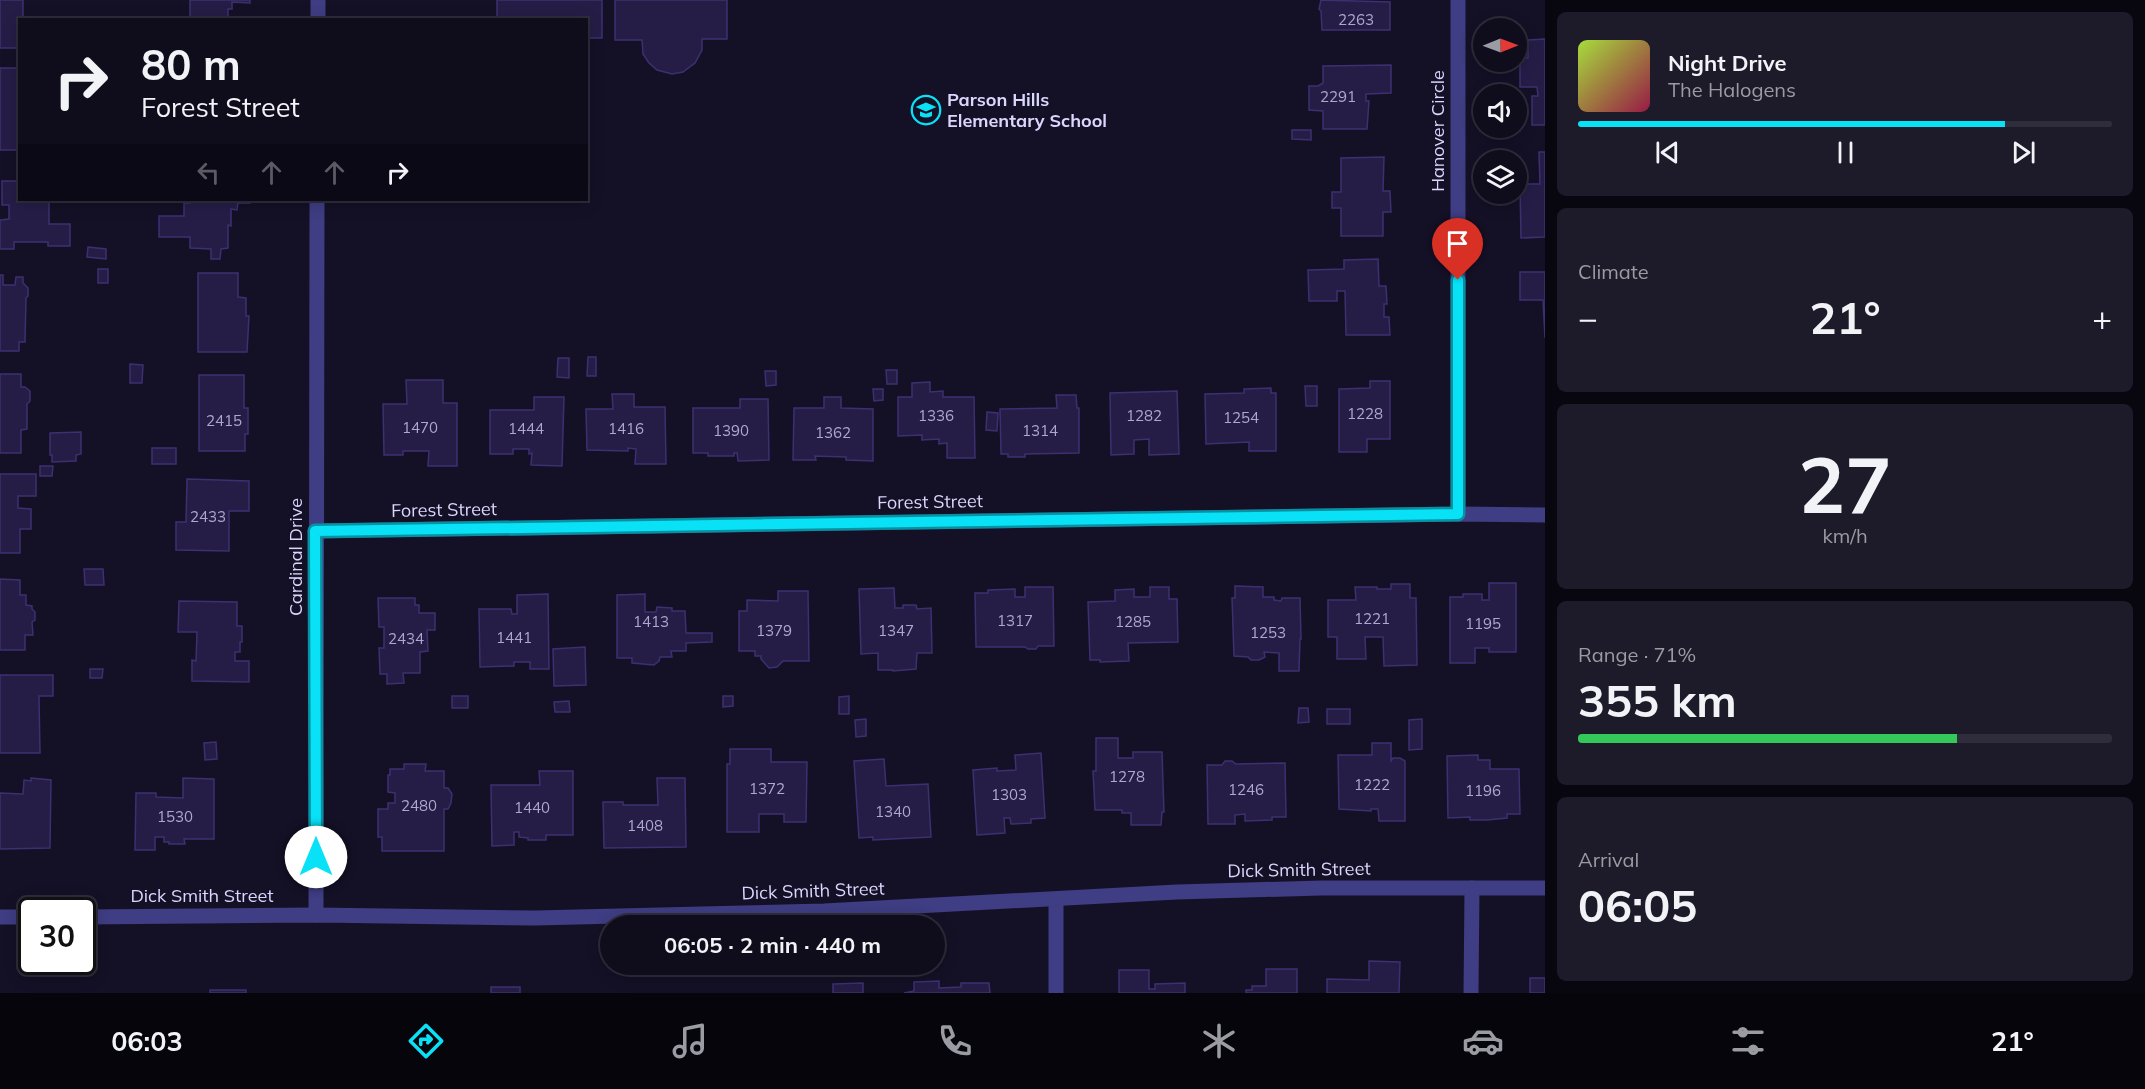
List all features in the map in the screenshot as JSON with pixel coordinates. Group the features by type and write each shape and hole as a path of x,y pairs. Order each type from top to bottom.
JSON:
{"street":[{"path":"318,0 318,18"},
{"name":"Hanover Circle","path":"1458,0 1458,514"},
{"name":"Cardinal Drive","path":"316,915 317,201"},
{"name":"Forest Street","path":"315,531 1545,514"},
{"name":"Dick Smith Street","path":"96,917 316,915 535,918 824,911 1056,898 1321,888 1545,888"},
{"path":"1471,993 1472,888"},
{"path":"1056,898 1056,993"},
{"path":"0,917 18,917"}],"building":[{"path":"0,0 23,0 23,18 18,18 18,48 0,48"},
{"path":"190,0 250,0 250,3 232,2 232,9 228,9 228,18 190,18"},
{"path":"497,0 602,0 602,38 588,38 588,18 497,18"},
{"path":"615,0 727,0 727,39 702,39 702,50 695,63 683,72 672,74 657,70 643,54 642,40 615,40"},
{"path":"1321,0 1390,2 1390,30 1322,30 1319,9"},
{"path":"1545,39 1545,125 1532,125 1532,96 1538,96 1537,87 1520,84 1520,72 1527,72 1528,40"},
{"path":"1391,65 1391,93 1366,94 1366,101 1369,101 1367,129 1323,129 1323,111 1309,110 1309,86 1318,86 1323,83 1323,66"},
{"path":"0,68 18,68 18,150 0,150"},
{"path":"1292,130 1311,130 1311,140 1292,139"},
{"path":"1539,152 1545,152 1545,237 1521,238 1520,204 1527,204 1527,184 1540,184"},
{"path":"1384,157 1383,191 1390,191 1391,212 1383,212 1383,236 1341,236 1341,208 1332,208 1332,192 1341,192 1341,158"},
{"path":"2,181 18,181 18,201 49,201 49,224 70,224 70,246 48,246 48,242 14,242 14,249 0,249 0,220 9,219 9,205 2,205"},
{"path":"190,201 250,201 250,203 238,203 237,210 231,209 228,248 221,249 220,259 211,259 211,249 190,248 190,237 159,237 159,216 184,216 184,203 190,203"},
{"path":"88,247 106,249 106,259 87,257"},
{"path":"1378,259 1379,286 1386,286 1387,304 1384,304 1384,317 1389,317 1390,335 1346,335 1345,291 1337,291 1337,301 1309,301 1308,270 1344,269 1344,260"},
{"path":"98,269 108,269 108,283 98,283"},
{"path":"1520,272 1545,272 1545,338 1543,300 1520,300"},
{"path":"198,273 238,273 238,297 246,298 246,316 249,316 247,352 198,352"},
{"path":"0,275 3,275 3,285 15,285 16,277 23,277 23,283 28,288 25,342 19,342 19,351 0,351"},
{"path":"588,357 596,357 596,376 587,376"},
{"path":"558,358 569,358 569,378 557,377"},
{"path":"130,364 143,365 142,383 130,383"},
{"path":"886,370 897,370 897,384 887,384"},
{"path":"765,371 776,371 776,385 766,386"},
{"path":"0,374 21,374 21,387 30,391 30,401 27,404 27,429 21,430 21,453 0,453"},
{"path":"199,375 244,375 244,408 248,408 248,434 245,434 245,451 199,451"},
{"path":"406,380 443,380 443,403 457,403 457,466 428,466 429,451 403,451 403,455 384,455 383,404 407,404"},
{"path":"1370,381 1390,381 1390,439 1367,439 1367,452 1339,452 1339,389 1370,388"},
{"path":"930,382 930,392 943,391 943,397 974,397 975,458 947,458 947,443 939,444 939,439 922,440 922,435 898,436 898,397 912,397 912,383"},
{"path":"1305,386 1317,386 1317,406 1306,406"},
{"path":"1271,388 1271,393 1276,393 1276,451 1249,451 1249,442 1206,444 1205,394 1244,393 1244,389"},
{"path":"873,389 883,389 883,400 874,401"},
{"path":"1177,391 1179,454 1149,455 1149,439 1134,440 1134,454 1111,455 1110,393"},
{"path":"612,394 634,394 634,407 665,407 666,464 635,464 636,449 628,448 628,451 587,450 586,409 613,409"},
{"path":"1056,395 1076,395 1077,408 1079,408 1079,453 1025,454 1025,457 1008,457 1008,454 1001,454 1000,409 1057,408"},
{"path":"534,397 564,397 562,466 531,465 532,453 529,454 529,449 513,449 513,454 490,454 490,410 534,410"},
{"path":"824,397 841,397 841,408 873,409 873,461 815,456 816,460 793,460 794,408 824,408"},
{"path":"740,399 768,399 769,460 738,461 737,453 734,453 734,456 708,456 708,453 693,453 693,408 740,408"},
{"path":"987,412 998,413 997,431 986,430"},
{"path":"81,432 81,454 76,455 76,461 52,462 50,433"},
{"path":"152,448 176,448 176,464 152,464"},
{"path":"40,466 53,466 52,476 40,476"},
{"path":"0,474 36,474 36,496 18,496 18,508 31,509 31,529 20,529 20,553 0,553"},
{"path":"187,479 249,481 249,511 229,511 229,551 176,550 176,522 186,522"},
{"path":"84,569 103,569 104,585 85,585"},
{"path":"0,579 20,580 20,595 26,595 26,605 32,606 35,612 35,620 32,622 33,635 25,635 25,650 0,650"},
{"path":"1489,583 1516,583 1516,652 1489,652 1489,648 1475,648 1475,663 1450,663 1450,597 1482,594 1482,600 1489,600"},
{"path":"1391,584 1410,584 1410,598 1416,598 1417,665 1384,666 1383,637 1365,637 1366,659 1337,659 1337,637 1328,637 1328,600 1356,600 1355,587 1391,589"},
{"path":"1235,586 1263,587 1263,597 1274,597 1274,600 1300,598 1299,671 1279,671 1279,653 1264,652 1265,657 1259,660 1234,656 1232,598 1235,598"},
{"path":"1025,587 1053,587 1054,646 1038,646 1036,649 976,647 975,593 1015,589 1015,597 1025,597"},
{"path":"1150,587 1169,587 1169,599 1177,599 1178,642 1128,643 1129,661 1090,660 1088,602 1115,601 1115,590 1134,589 1134,597 1150,597"},
{"path":"894,588 895,608 903,608 903,605 916,605 917,609 931,608 932,653 917,653 916,669 878,670 878,653 861,654 859,589"},
{"path":"778,591 808,591 809,661 783,661 777,667 769,668 761,656 755,656 755,651 739,651 739,611 747,611 747,600 778,601"},
{"path":"548,594 549,669 530,669 530,662 514,662 514,666 480,667 479,609 511,609 512,614 517,614 517,595"},
{"path":"645,594 645,612 656,612 657,607 672,608 672,611 685,611 686,633 712,633 712,642 686,643 686,651 671,651 672,657 660,657 654,665 632,663 632,658 617,658 617,595"},
{"path":"378,598 415,598 415,605 419,605 419,613 435,613 435,630 427,630 428,651 420,652 420,673 403,673 404,683 387,684 387,674 380,674 379,648 384,648 384,627 379,627"},
{"path":"179,601 237,602 237,626 242,626 242,642 240,642 240,652 235,652 235,661 249,661 249,682 192,681 192,660 196,661 197,632 178,632"},
{"path":"585,647 586,685 554,686 553,649"},
{"path":"90,669 103,669 102,678 90,678"},
{"path":"0,675 53,675 53,696 39,696 40,753 0,753"},
{"path":"452,696 468,696 468,708 452,708"},
{"path":"723,696 733,696 733,706 723,707"},
{"path":"849,696 849,714 839,714 839,697"},
{"path":"569,701 570,712 555,712 554,702"},
{"path":"1299,708 1308,708 1309,722 1298,723"},
{"path":"1327,709 1350,709 1350,724 1327,724"},
{"path":"866,719 866,736 856,737 855,720"},
{"path":"1422,719 1422,749 1409,750 1409,720"},
{"path":"1096,738 1118,738 1118,758 1133,758 1133,752 1162,752 1164,812 1162,812 1161,825 1131,825 1131,813 1122,813 1122,810 1095,810 1093,771 1096,771"},
{"path":"216,742 217,759 205,760 204,743"},
{"path":"1372,743 1391,743 1391,761 1393,758 1400,758 1405,761 1405,821 1379,821 1378,809 1371,809 1371,811 1339,809 1338,755 1372,755"},
{"path":"730,749 771,749 771,762 807,762 806,822 784,822 784,814 759,814 759,832 727,832 727,764 730,764"},
{"path":"1041,753 1045,818 1031,819 1031,823 1011,824 1010,818 1004,818 1005,833 977,835 973,770 997,768 997,771 1016,770 1015,755"},
{"path":"1478,755 1478,760 1490,760 1490,769 1519,769 1520,814 1507,814 1507,818 1487,820 1470,820 1470,817 1448,818 1447,756"},
{"path":"884,759 886,786 928,784 931,837 873,840 873,837 859,838 854,761"},
{"path":"1225,761 1232,761 1236,764 1285,763 1286,817 1245,821 1245,814 1235,815 1235,824 1208,824 1207,765 1222,765"},
{"path":"404,764 426,764 425,771 444,771 444,788 448,788 452,794 448,809 444,809 444,851 382,851 382,837 378,837 378,809 388,809 388,803 395,803 395,793 388,792 388,775 390,775 390,769 404,769"},
{"path":"539,771 573,771 573,835 546,835 546,840 528,840 528,838 519,837 519,832 514,832 514,845 492,846 491,785 540,785"},
{"path":"31,778 51,780 50,848 0,849 0,793 23,794 24,780 31,781"},
{"path":"183,778 214,779 214,839 184,839 185,844 169,844 169,842 164,842 164,837 155,837 155,850 135,850 136,793 156,793 156,797 183,798"},
{"path":"657,778 685,778 686,847 604,848 603,802 623,802 623,805 658,805"},
{"path":"1369,961 1400,962 1399,993 1327,993 1327,979 1369,980"},
{"path":"1266,969 1297,969 1297,993 1246,993 1246,990 1252,990 1252,986 1266,986"},
{"path":"1119,970 1149,970 1149,989 1155,989 1155,984 1185,983 1185,993 1119,993"},
{"path":"1530,978 1545,978 1545,993 1530,993"},
{"path":"939,981 939,988 961,987 961,983 989,983 990,993 904,993 914,991 914,982"},
{"path":"863,983 863,993 833,993 833,984"},
{"path":"491,987 520,987 520,993 491,993"},
{"path":"210,990 246,990 246,993 210,993"}],"place":[{"name":"Parson Hills Elementary School","path":"926,110"}],"route":[{"path":"316,857 315,531 1458,514 1458,280"}]}
